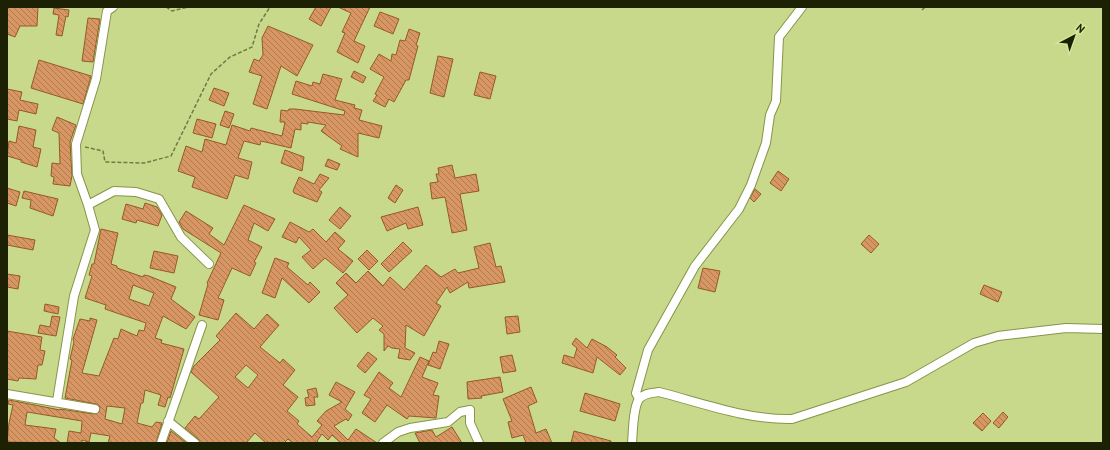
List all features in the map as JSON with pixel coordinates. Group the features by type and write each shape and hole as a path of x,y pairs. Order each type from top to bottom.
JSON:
{"street":[{"path":"57,401 74,296 95,230 78,174 76,144 96,79 107,11 113,7"},
{"path":"639,399 636,394 648,350 695,266 739,209 750,185 766,143 770,115 776,101 779,37 802,7"},
{"path":"88,205 114,191 136,192 159,199 181,237 208,264"},
{"path":"161,443 202,325"},
{"path":"632,443 635,413 639,399 648,393 659,392 748,415 772,419 792,418 906,382 974,343 998,336 1066,328 1103,329"},
{"path":"7,394 57,401 95,409"},
{"path":"383,443 398,432 410,428 448,422 460,412 470,410 470,423 479,443"},
{"path":"168,421 195,443"}],"path":[{"path":"166,7 172,11 188,7"},
{"path":"76,144 103,151 105,162 144,163 171,156 211,74 230,57 252,47 259,24 270,7"},
{"path":"922,10 925,7"}],"building":[{"path":"7,7 38,7 37,26 20,26 15,37 7,34"},
{"path":"316,7 331,7 321,26 309,19"},
{"path":"338,7 370,7 354,41 365,46 358,63 337,52 345,33 342,32 351,13"},
{"path":"54,8 69,10 68,17 66,16 62,36 56,35 59,15 53,14"},
{"path":"380,12 399,19 393,34 374,26"},
{"path":"88,18 100,19 93,62 82,61"},
{"path":"268,26 313,45 297,76 281,66 267,109 253,104 262,76 249,72 254,59 259,61 263,55 262,38"},
{"path":"409,29 420,33 409,80 406,80 394,102 389,99 385,107 373,101 384,77 370,69 379,54 391,61 392,54 396,55 400,40 405,41"},
{"path":"438,56 453,59 444,97 430,93"},
{"path":"39,60 91,76 83,104 31,88"},
{"path":"354,71 366,77 363,83 351,77"},
{"path":"480,72 496,76 490,99 474,95"},
{"path":"323,74 342,79 335,100 355,105 354,108 362,110 359,120 382,126 379,138 358,133 358,157 340,149 342,146 321,131 326,125 308,122 308,124 301,123 301,130 295,129 291,148 261,141 260,145 244,141 238,158 252,162 248,179 235,175 227,199 192,187 195,177 178,171 186,146 202,152 205,139 226,145 232,125 250,131 251,128 282,136 285,122 280,122 281,110 288,111 289,109 295,109 344,115 345,111 292,94 296,81 312,86 313,82 320,84"},
{"path":"214,88 229,93 224,106 209,100"},
{"path":"7,89 22,92 20,100 38,104 36,114 19,110 17,121 7,119"},
{"path":"225,111 234,114 229,128 220,125"},
{"path":"57,117 76,125 70,142 72,176 70,186 53,184 54,177 51,176 52,163 60,164 59,133 52,130"},
{"path":"197,119 216,124 212,138 193,133"},
{"path":"19,126 36,130 33,147 41,149 37,167 7,156 9,141 16,143"},
{"path":"285,150 304,157 302,171 281,163"},
{"path":"328,159 340,164 337,170 325,166"},
{"path":"452,165 455,178 476,174 479,191 460,194 467,230 452,233 445,197 432,199 430,183 438,182 436,174 439,174 438,168"},
{"path":"778,171 789,179 781,191 770,183"},
{"path":"320,174 329,178 319,190 322,192 317,202 294,193 293,191 299,177 314,184"},
{"path":"396,185 403,190 395,203 388,198"},
{"path":"7,188 20,192 16,206 7,203"},
{"path":"755,189 761,194 754,202 750,198"},
{"path":"24,191 58,199 53,216 30,208 31,200 22,198"},
{"path":"145,203 157,207 162,215 158,226 137,220 136,223 122,219 126,204 143,209"},
{"path":"244,205 275,219 268,231 254,223 248,240 262,247 254,262 256,263 250,276 232,268 218,298 224,300 218,320 199,315 208,284 207,283 221,253 183,229 179,222 186,211 213,228 209,234 224,245"},
{"path":"340,207 351,216 340,229 329,220"},
{"path":"418,207 423,225 408,229 406,223 387,231 381,217"},
{"path":"290,222 309,232 313,229 326,242 335,232 345,241 338,249 353,261 343,273 325,258 313,269 302,257 311,250 299,237 296,243 282,237"},
{"path":"101,229 118,233 111,264 117,266 117,268 143,277 144,275 149,276 176,287 171,299 195,317 186,329 163,316 155,338 162,340 161,343 184,349 170,398 168,397 165,407 158,405 161,395 145,390 143,403 141,403 137,423 152,427 156,422 162,423 156,443 108,443 110,436 91,433 89,442 82,440 82,443 67,443 69,431 81,433 82,421 27,412 25,425 56,429 54,438 61,443 7,442 13,405 8,404 9,400 60,410 94,414 99,412 100,407 96,404 65,398 72,360 70,359 74,342 73,339 80,319 90,321 90,318 97,320 82,373 99,376 114,338 118,339 121,329 137,336 139,330 144,331 146,323 105,309 106,305 85,298 92,276 89,275 92,264 94,264","holes":["133,285 154,293 149,306 129,299","107,406 125,408 122,424 105,419"]},
{"path":"7,235 35,240 33,250 7,245"},
{"path":"869,235 879,244 871,253 861,244"},
{"path":"403,242 412,251 389,272 381,264"},
{"path":"490,243 496,267 501,266 505,282 469,288 468,282 450,293 447,287 436,303 441,306 424,336 406,325 405,348 415,353 410,360 398,358 400,349 388,346 384,351 384,334 379,330 383,326 373,318 357,333 334,308 348,295 336,283 346,273 356,283 368,271 383,286 390,277 404,290 426,265 441,277 455,269 458,273 479,268 474,247"},
{"path":"367,250 378,261 369,270 358,259"},
{"path":"154,251 178,256 174,273 150,268"},
{"path":"275,258 289,263 287,267 308,285 310,282 320,292 309,303 282,278 275,298 262,293"},
{"path":"703,268 720,271 715,292 698,288"},
{"path":"7,274 20,276 18,289 7,287"},
{"path":"984,285 1002,292 998,302 980,294"},
{"path":"45,304 59,307 58,314 44,311"},
{"path":"236,313 254,329 267,314 279,325 260,347 280,363 283,359 295,370 283,385 298,397 287,411 299,421 297,424 312,437 322,425 317,421 326,411 342,402 329,395 336,382 355,392 345,409 352,415 348,421 346,419 334,426 348,440 356,429 377,443 341,443 332,435 328,440 322,434 317,441 319,443 293,443 288,439 284,443 266,443 255,433 246,443 200,443 198,439 185,428 195,416 199,419 219,397 191,372 194,366 220,340 216,336","holes":["246,365 258,375 248,388 235,377"]},
{"path":"52,316 60,317 56,336 38,333 40,325 50,327"},
{"path":"518,316 520,332 507,334 505,317"},
{"path":"7,331 42,337 40,350 45,351 42,365 38,365 36,379 19,378 18,381 7,379"},
{"path":"576,338 587,348 592,339 607,347 617,355 615,357 626,368 620,375 597,357 593,373 562,363 564,355 574,358 577,348 572,344"},
{"path":"439,341 449,344 440,369 428,365 433,352 436,353"},
{"path":"368,352 377,359 365,373 357,366"},
{"path":"512,355 516,371 503,373 500,357"},
{"path":"420,357 429,361 422,377 438,383 433,395 439,396 436,418 409,416 407,419 387,405 375,422 362,413 371,399 364,395 379,372 393,383 389,388 401,397"},
{"path":"500,377 503,392 481,396 482,398 468,399 467,382"},
{"path":"531,387 537,402 528,406 536,433 546,429 552,443 526,443 523,435 512,438 508,422 512,421 503,399"},
{"path":"316,388 318,397 314,397 315,405 306,406 305,398 309,397 307,390"},
{"path":"585,393 620,404 615,421 580,411"},
{"path":"1003,412 1008,417 999,428 993,423"},
{"path":"983,413 991,421 982,431 973,423"},
{"path":"452,427 462,443 420,443 415,433 432,430 436,437"},
{"path":"171,431 186,443 167,443"},
{"path":"574,431 611,441 611,443 571,443"}]}
